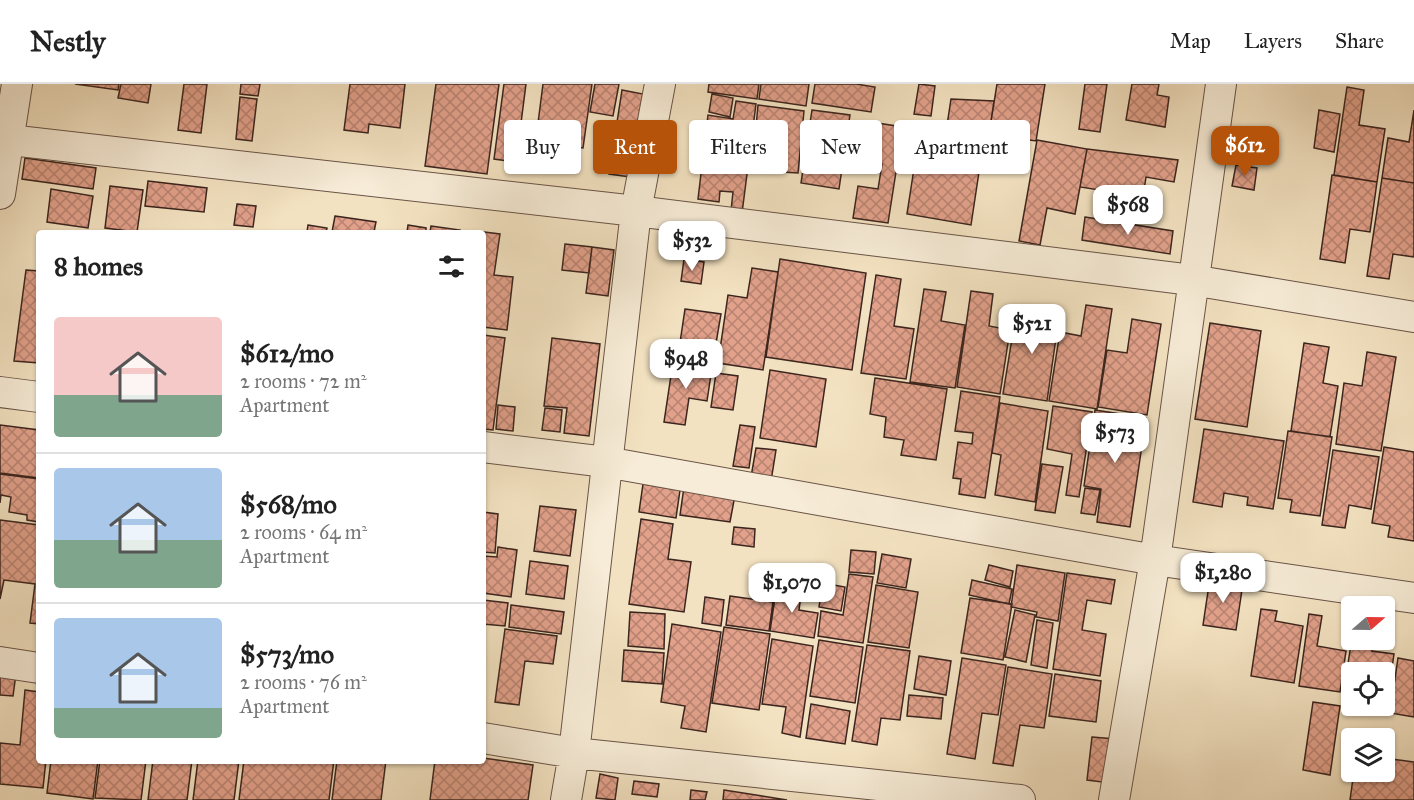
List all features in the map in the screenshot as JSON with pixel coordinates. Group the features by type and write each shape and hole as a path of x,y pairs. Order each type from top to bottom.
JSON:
{"street":[{"path":"0,194 5,139 17,84"},
{"path":"566,800 636,211 660,84"},
{"path":"1114,800 1155,560 1192,280 1221,84"},
{"path":"5,139 636,211 1192,280 1414,317"},
{"path":"0,392 36,397"},
{"path":"486,447 606,462 1155,560 1414,598"},
{"path":"0,662 36,668"},
{"path":"486,738 573,753 1020,800"}],"building":[{"path":"75,84 119,84 118,90"},
{"path":"121,84 151,84 148,103 118,98"},
{"path":"184,84 207,84 201,133 178,130"},
{"path":"241,84 260,84 258,96 240,94"},
{"path":"350,84 405,84 400,128 369,124 368,133 344,130"},
{"path":"436,84 499,84 487,174 425,166"},
{"path":"504,84 526,84 521,120 504,120 504,160 494,159"},
{"path":"543,84 592,84 583,148 581,148 581,120 538,120"},
{"path":"595,84 619,84 613,116 590,112"},
{"path":"709,84 759,84 757,99 708,92"},
{"path":"761,84 809,84 806,106 759,99"},
{"path":"815,84 856,84 875,87 871,112 812,103"},
{"path":"919,84 935,86 931,116 914,114"},
{"path":"997,84 1045,84 1036,141 1030,140 1030,120 991,120"},
{"path":"1085,84 1107,84 1100,132 1079,129"},
{"path":"1132,84 1159,84 1157,95 1169,97 1165,127 1126,120"},
{"path":"1347,87 1364,90 1359,125 1385,129 1377,182 1334,175"},
{"path":"622,90 643,94 639,120 617,120"},
{"path":"712,94 733,98 730,117 709,112"},
{"path":"240,97 257,99 252,141 236,139"},
{"path":"951,99 994,101 991,120 948,120"},
{"path":"736,101 756,104 754,120 707,120 708,115 733,119"},
{"path":"758,105 804,111 803,120 800,120 798,173 788,172 788,120 757,120"},
{"path":"812,110 850,115 849,120 810,120"},
{"path":"1319,110 1340,114 1334,152 1314,148"},
{"path":"1414,110 1414,183 1382,178 1388,138 1409,142"},
{"path":"882,124 894,126 896,174 888,223 853,218 858,186 878,189 882,174"},
{"path":"1037,140 1087,149 1075,214 1047,208 1040,245 1019,241"},
{"path":"1087,149 1178,160 1174,182 1146,177 1143,197 1080,187"},
{"path":"25,158 96,168 93,189 22,179"},
{"path":"1236,165 1257,168 1254,190 1232,186"},
{"path":"609,174 630,174 630,177"},
{"path":"701,174 747,174 742,213 731,211 733,192 720,191 719,202 698,199"},
{"path":"802,174 841,174 839,189 801,183"},
{"path":"913,174 979,174 971,225 907,214"},
{"path":"1332,175 1377,182 1370,232 1350,229 1345,263 1320,259"},
{"path":"1382,178 1414,183 1414,257 1393,254 1389,279 1367,276"},
{"path":"148,181 207,188 204,212 145,206"},
{"path":"110,186 143,190 137,230 105,228"},
{"path":"51,189 93,196 88,228 47,222"},
{"path":"237,204 256,206 253,227 234,225"},
{"path":"335,216 376,222 374,230 332,230"},
{"path":"1085,217 1173,231 1170,254 1082,240"},
{"path":"308,225 327,228 326,230 307,230"},
{"path":"408,225 426,228 426,230 407,230"},
{"path":"431,226 460,230 430,230"},
{"path":"486,232 500,234 494,275 513,277 507,330 486,327"},
{"path":"565,244 592,247 589,273 562,270"},
{"path":"592,247 614,250 608,296 586,293"},
{"path":"684,259 704,262 701,284 681,281"},
{"path":"780,259 866,273 852,370 766,357"},
{"path":"752,268 778,272 763,370 718,363 728,295 747,298"},
{"path":"26,270 36,271 36,363 14,361"},
{"path":"876,275 901,279 894,326 914,329 906,379 861,373"},
{"path":"924,289 946,292 941,321 965,325 955,388 910,382"},
{"path":"971,291 993,294 989,326 1010,330 1000,394 957,387"},
{"path":"1086,305 1112,309 1097,409 1049,401 1060,332 1081,336"},
{"path":"1034,306 1060,310 1047,401 1003,394 1015,320 1031,322"},
{"path":"685,309 721,314 713,361 678,356"},
{"path":"1132,319 1161,324 1147,415 1098,407 1107,350 1127,353"},
{"path":"1210,323 1261,331 1247,427 1195,419"},
{"path":"486,335 505,338 493,430 486,429"},
{"path":"552,338 600,344 589,436 564,433 567,408 544,406"},
{"path":"1304,343 1329,347 1323,383 1338,386 1330,437 1291,431"},
{"path":"1367,352 1396,357 1381,451 1336,444 1344,383 1362,386"},
{"path":"673,362 712,368 707,401 689,398 685,425 664,422"},
{"path":"770,370 826,379 816,447 760,438"},
{"path":"716,373 738,376 733,410 711,407"},
{"path":"875,378 947,389 936,460 901,455 904,440 884,437 886,417 870,414"},
{"path":"961,391 1000,397 985,498 959,494 961,479 953,478 958,442 972,444 973,433 955,431"},
{"path":"1000,403 1048,411 1035,502 995,495 1001,455 992,453"},
{"path":"498,405 515,407 513,431 496,429"},
{"path":"1053,406 1092,412 1079,497 1066,495 1072,454 1047,449"},
{"path":"545,408 562,410 560,432 542,430"},
{"path":"1095,410 1146,418 1130,527 1097,522 1101,489 1084,486"},
{"path":"0,425 36,430 36,478 0,473"},
{"path":"740,425 755,427 749,468 733,466"},
{"path":"1204,429 1284,441 1273,509 1247,505 1248,497 1224,493 1222,507 1193,502"},
{"path":"1288,431 1332,437 1320,516 1290,512 1292,500 1278,498"},
{"path":"1384,447 1414,452 1414,541 1388,537 1390,526 1372,523"},
{"path":"756,448 776,450 771,481 751,477"},
{"path":"1333,450 1379,457 1371,509 1349,505 1345,528 1322,525"},
{"path":"1042,464 1063,467 1055,513 1035,510"},
{"path":"0,474 36,479 36,522 27,520 27,515 9,512 11,497 1,495 0,503"},
{"path":"643,484 680,490 676,518 639,512"},
{"path":"684,487 735,495 730,522 680,515"},
{"path":"1085,488 1100,490 1095,515 1081,513"},
{"path":"540,506 576,510 570,556 534,551"},
{"path":"486,512 498,514 495,553 486,552"},
{"path":"641,519 673,524 668,559 691,562 684,612 629,604"},
{"path":"0,520 36,525 36,624 30,623 35,584 4,580 0,599"},
{"path":"734,527 755,529 754,547 732,544"},
{"path":"498,547 517,550 511,597 486,593 486,556 497,557"},
{"path":"851,550 876,552 874,574 849,572"},
{"path":"882,554 911,559 906,588 877,583"},
{"path":"530,561 568,566 564,599 526,594"},
{"path":"989,565 1013,571 1010,587 985,580"},
{"path":"1017,565 1065,573 1058,621 1036,617 1037,612 1011,607"},
{"path":"1067,573 1115,580 1111,604 1087,600 1082,630 1106,634 1100,676 1053,669"},
{"path":"849,574 873,577 863,643 818,636 821,611 843,615"},
{"path":"1210,578 1243,583 1236,630 1203,625"},
{"path":"972,580 1012,589 1009,604 969,595"},
{"path":"823,583 845,587 841,611 819,607"},
{"path":"777,584 802,588 799,610 818,613 814,638 770,631"},
{"path":"876,585 918,592 909,648 868,642"},
{"path":"730,596 773,602 769,631 726,625"},
{"path":"705,597 724,600 721,626 702,623"},
{"path":"970,598 1012,604 1003,660 961,653"},
{"path":"486,600 508,603 505,626 486,624"},
{"path":"511,605 564,612 561,634 509,627"},
{"path":"1261,609 1277,611 1275,621 1303,626 1294,683 1251,676"},
{"path":"1015,610 1035,615 1026,662 1005,657"},
{"path":"630,612 665,614 664,649 628,646"},
{"path":"1309,614 1322,616 1317,646 1346,651 1344,662 1341,662 1340,692 1299,686"},
{"path":"1037,620 1053,623 1047,668 1031,665"},
{"path":"672,624 721,632 706,732 681,728 685,706 661,702"},
{"path":"724,627 770,634 759,710 712,703"},
{"path":"505,629 557,636 553,664 525,661 519,705 495,702"},
{"path":"772,639 813,646 800,737 782,733 786,707 762,704"},
{"path":"819,640 863,647 855,703 810,696"},
{"path":"867,645 910,651 900,720 881,718 877,745 852,741"},
{"path":"624,650 664,653 662,684 622,681"},
{"path":"1350,650 1372,650 1394,654 1393,662 1348,662"},
{"path":"919,656 951,661 946,695 914,689"},
{"path":"962,658 1006,665 998,715 982,713 975,759 947,754"},
{"path":"1398,658 1414,661 1414,717 1395,714 1395,679"},
{"path":"1008,667 1052,674 1044,728 1020,725 1013,766 993,763"},
{"path":"0,672 16,674 13,696 0,695"},
{"path":"1055,674 1101,681 1096,722 1049,716"},
{"path":"25,690 36,692 36,764 46,764 43,788 0,784 0,743 20,745"},
{"path":"909,695 943,698 941,719 907,716"},
{"path":"1313,702 1340,706 1330,775 1303,770"},
{"path":"811,704 850,711 845,744 806,738"},
{"path":"1092,737 1115,739 1110,783 1087,780"},
{"path":"486,758 533,765 528,800 430,800 434,764 486,764"},
{"path":"1395,759 1414,762 1414,800 1350,800 1352,782 1395,782"},
{"path":"51,764 97,764 93,799 47,793"},
{"path":"99,764 146,764 141,800 95,798"},
{"path":"152,764 192,764 187,800 148,800"},
{"path":"198,764 238,764 234,800 193,800"},
{"path":"244,764 334,764 329,800 239,800"},
{"path":"336,764 386,764 381,800 332,800"},
{"path":"600,774 618,778 615,800 596,798"},
{"path":"634,781 659,784 657,797 632,794"},
{"path":"691,790 707,792 705,800 690,800"},
{"path":"724,790 787,800 723,800"}]}
